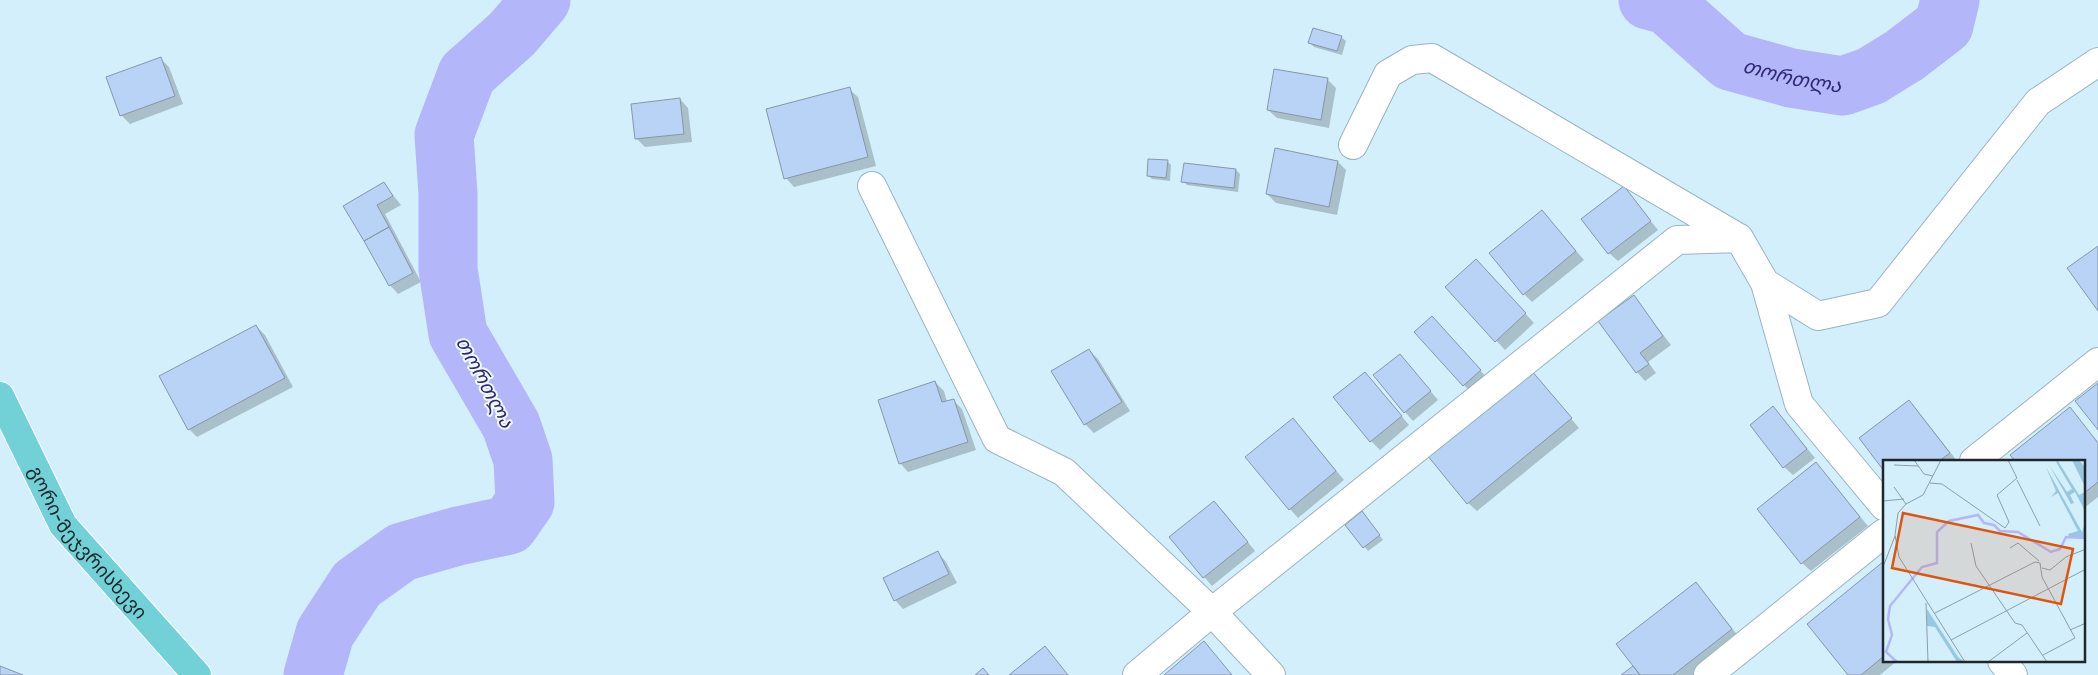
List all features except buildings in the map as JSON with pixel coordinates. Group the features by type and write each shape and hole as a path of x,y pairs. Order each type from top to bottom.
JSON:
{"main road":[{"name":"გორი-მეჯვრისხევი","path":"0,396 62,525 197,675"}],"street":[{"path":"1353,145 1388,74 1412,60 1432,58 1739,238 1765,283 1799,404 1883,505"},
{"path":"1765,283 1818,316 1878,303 2038,102 2098,62"},
{"path":"872,186 997,439 1064,472 1212,612 1271,675"},
{"path":"1137,675 1212,612 1677,240 1739,238"},
{"path":"1975,460 2098,362"},
{"path":"1708,675 1883,534"},
{"path":"2003,662 2013,675"}],"waterway":[{"name":"თორთლა","path":"313,675 325,633 357,584 402,552 458,536 509,525 525,502 523,460 511,425 458,334 448,269 448,194 444,135 467,74 512,34 541,0"},
{"name":"თორთლა","path":"1648,0 1667,5 1730,61 1791,78 1843,86 1871,76 1905,55 1944,25 1950,0"}]}
